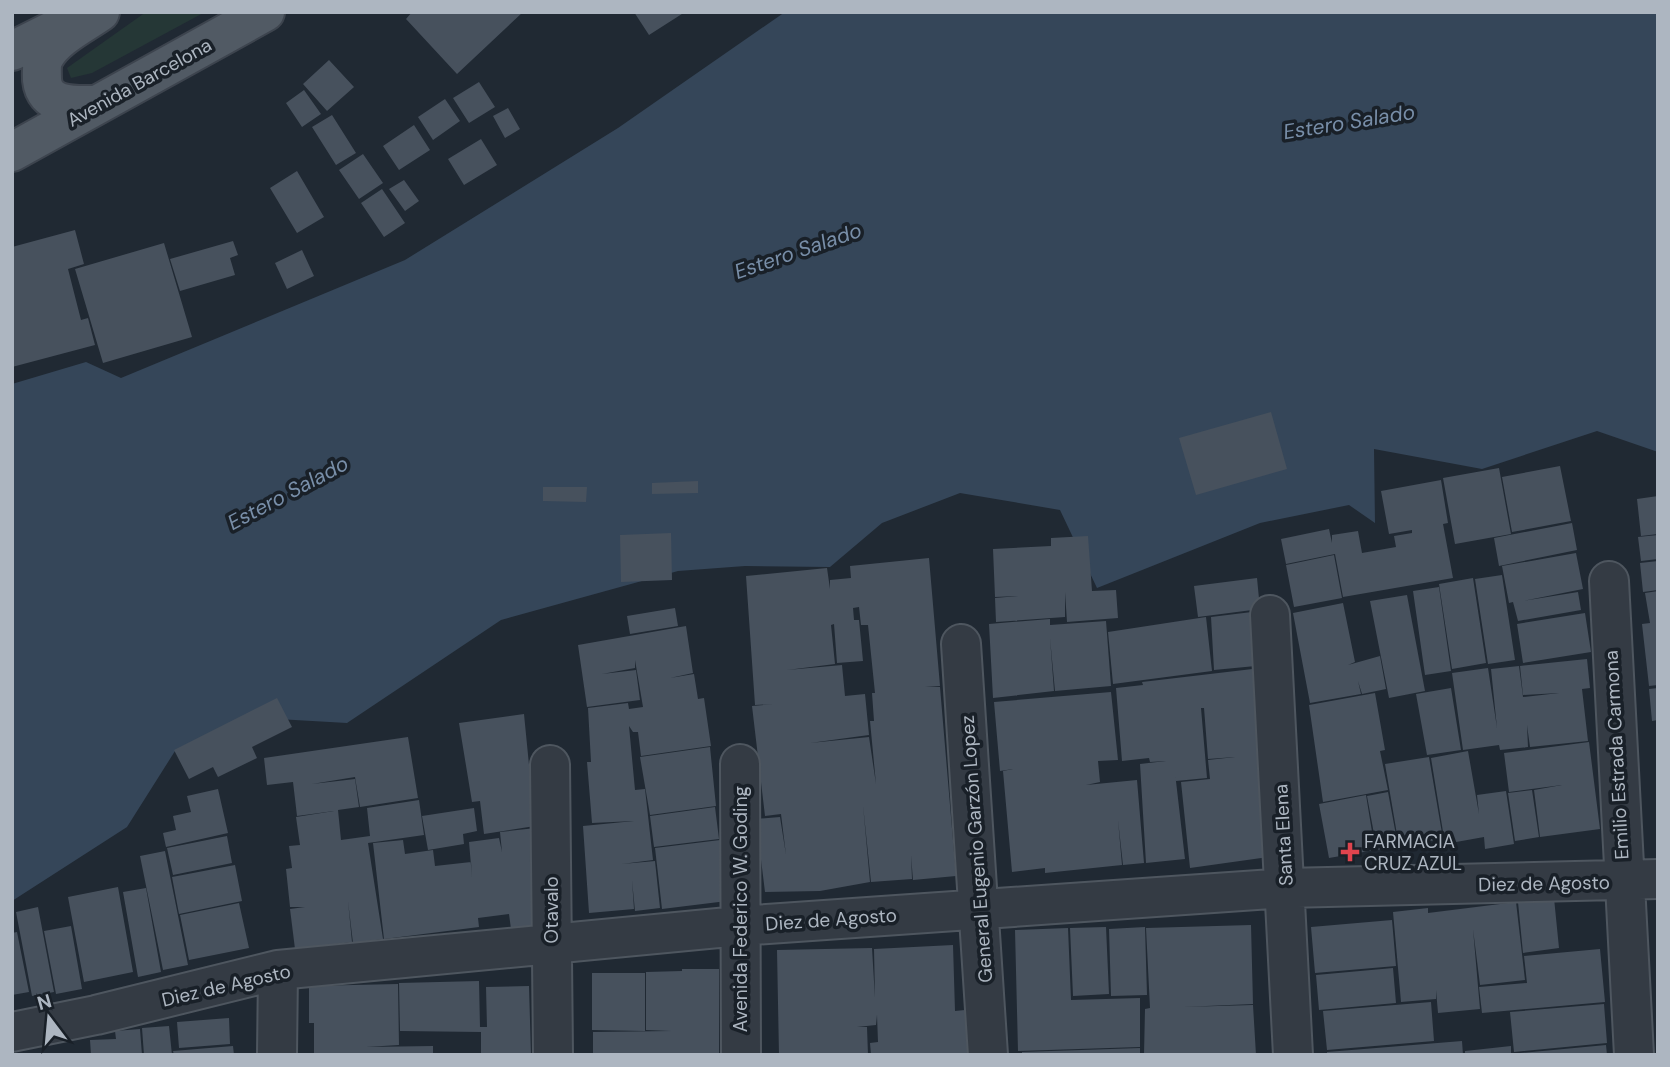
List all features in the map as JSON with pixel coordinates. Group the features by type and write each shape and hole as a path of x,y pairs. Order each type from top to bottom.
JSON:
{"main road":[{"path":"96,105 65,104 51,99 43,86 41,72 44,58 58,43 100,12"},
{"name":"Avenida Barcelona","path":"12,152 265,12"},
{"path":"12,51 73,16"},
{"path":"12,77 25,90 27,105 26,119 12,141"}],"street":[{"name":"Emilio Estrada Carmona","path":"1609,581 1640,880 1634,1055"},
{"name":"Santa Elena","path":"1270,615 1293,1055"},
{"name":"General Eugenio Garzón Lopez","path":"961,644 981,909 988,1055"},
{"name":"Avenida Federico W. Goding","path":"740,764 741,1055"},
{"name":"Otavalo","path":"550,765 553,1055"},
{"name":"Diez de Agosto","path":"12,1032 96,1016 278,970 739,926 1286,888 1640,880"},
{"path":"277,1055 278,970"}],"shaded area":[{"path":"146,12 205,12 92,73 71,78 67,68"}],"water":[{"name":"Estero Salado","path":"785,12 1658,12 1658,452 1597,431 1482,469 1374,449 1375,523 1349,505 1260,523 1097,588 1060,510 960,493 882,523 830,567 745,566 678,571 501,620 347,723 260,718 175,751 127,827 12,901 12,384 86,362 121,378 405,260 618,128"}],"building":[{"path":"412,12 523,12 457,74 406,19"},
{"path":"634,12 685,12 649,35"},
{"path":"329,60 354,87 327,111 303,84"},
{"path":"479,82 495,107 469,123 453,98"},
{"path":"304,90 321,114 302,127 286,103"},
{"path":"445,99 460,121 433,140 418,117"},
{"path":"508,108 520,129 505,138 493,116"},
{"path":"332,115 356,153 336,165 312,127"},
{"path":"414,125 430,150 399,170 383,146"},
{"path":"481,139 497,165 464,185 448,159"},
{"path":"363,154 383,183 359,199 339,170"},
{"path":"297,171 324,217 297,233 270,188"},
{"path":"404,180 419,201 405,211 389,189"},
{"path":"382,189 405,223 384,237 361,203"},
{"path":"75,230 84,264 68,269 81,320 88,318 95,345 12,367 12,247"},
{"path":"233,241 238,255 230,258 235,275 180,291 170,259"},
{"path":"164,243 192,337 103,363 75,269"},
{"path":"302,250 314,276 287,289 275,263"},
{"path":"1271,412 1287,469 1196,495 1179,438"},
{"path":"1560,466 1571,521 1512,532 1502,477"},
{"path":"1499,468 1511,534 1455,544 1443,478"},
{"path":"1441,480 1448,523 1443,524 1453,578 1343,597 1335,554 1286,564 1281,539 1329,529 1332,543 1332,535 1358,531 1362,553 1396,547 1394,536 1412,533 1412,530 1389,534 1381,491"},
{"path":"698,481 698,493 652,494 652,483"},
{"path":"543,487 587,487 586,502 543,501"},
{"path":"1658,496 1658,534 1641,536 1637,499"},
{"path":"1572,523 1577,550 1499,566 1494,538"},
{"path":"671,533 672,580 621,582 620,535"},
{"path":"1658,535 1658,559 1641,561 1638,537"},
{"path":"1088,536 1092,591 1116,590 1118,618 1067,622 1065,592 1065,617 996,622 995,598 1018,596 995,597 993,549 1051,546 1051,538"},
{"path":"1576,553 1583,589 1523,601 1578,592 1581,610 1518,621 1513,602 1509,603 1502,566"},
{"path":"1334,555 1342,598 1294,607 1286,565"},
{"path":"929,558 940,686 925,687 940,687 956,876 913,880 911,855 912,879 871,882 863,805 870,882 820,891 765,892 756,819 780,817 786,855 781,814 765,816 752,706 774,704 755,705 746,576 827,568 830,589 830,580 851,578 850,566","holes":["859,607 861,625 868,625 875,693 872,693 874,721 870,721 876,784 869,737 810,743 869,735 865,694 845,696 842,665 787,670 835,664 831,625 834,624 837,663 863,661 859,620 854,620 853,608"]},
{"path":"1658,561 1658,590 1643,592 1640,563"},
{"path":"1502,575 1515,660 1488,664 1475,579"},
{"path":"1257,578 1260,609 1198,617 1194,586"},
{"path":"1473,578 1486,663 1452,669 1439,584"},
{"path":"1439,587 1451,671 1425,675 1413,591"},
{"path":"1658,591 1658,685 1649,686 1642,624 1650,623 1645,593"},
{"path":"1407,595 1425,691 1389,698 1370,601"},
{"path":"1343,603 1355,662 1348,665 1380,656 1386,689 1362,694 1358,681 1361,694 1310,703 1293,613"},
{"path":"675,608 678,626 630,634 627,616"},
{"path":"1260,611 1266,665 1214,670 1211,617"},
{"path":"1585,613 1591,652 1523,663 1517,624"},
{"path":"1206,617 1212,671 1113,684 1108,632"},
{"path":"1050,619 1050,625 1106,621 1111,686 1055,691 1050,638 1054,691 993,698 989,624"},
{"path":"686,626 693,673 670,678 694,674 698,699 704,698 711,746 641,756 638,732 633,732 629,726 635,790 645,789 653,860 622,864 655,861 660,908 635,911 632,880 634,909 589,913 583,826 634,821 592,823 587,762 591,762 588,708 628,703 629,709 643,707 635,660 635,668 602,674 636,670 640,700 587,707 578,645"},
{"path":"1587,659 1590,688 1582,689 1588,741 1530,747 1527,725 1528,747 1500,750 1499,745 1463,750 1452,673 1488,668 1497,728 1491,669 1519,666 1523,697 1559,693 1523,695 1520,666"},
{"path":"1261,668 1276,856 1190,868 1181,782 1210,779 1208,760 1235,757 1208,759 1204,708 1201,708 1207,778 1176,781 1171,738 1185,859 1146,863 1140,764 1166,761 1150,762 1149,758 1122,761 1116,688 1143,685 1142,682"},
{"path":"1451,688 1461,750 1427,755 1416,694"},
{"path":"1658,688 1658,720 1652,721 1649,689"},
{"path":"1111,692 1118,760 1098,761 1100,782 1086,785 1137,780 1144,863 1123,865 1118,820 1122,865 1045,873 1045,868 1012,872 1003,771 1013,769 1000,771 994,702"},
{"path":"1375,693 1385,750 1380,751 1388,790 1323,802 1309,705"},
{"path":"277,698 292,727 252,747 257,758 218,777 213,767 189,779 174,750"},
{"path":"524,714 535,826 484,834 480,801 472,802 459,723"},
{"path":"408,737 418,798 360,807 355,777 312,784 355,779 359,807 338,810 341,840 370,836 367,808 419,800 424,835 368,843 383,939 353,943 348,901 352,942 295,949 290,909 305,907 290,907 286,869 292,868 289,846 300,845 296,817 334,811 297,816 293,782 267,785 264,758"},
{"path":"1589,742 1600,829 1540,837 1534,790 1562,785 1509,792 1504,753"},
{"path":"710,747 716,806 650,815 640,757"},
{"path":"1468,751 1479,814 1477,795 1506,791 1514,844 1485,849 1484,837 1445,844 1431,758"},
{"path":"1429,757 1443,839 1399,846 1385,764"},
{"path":"218,789 228,833 166,847 163,833 176,830 173,816 191,812 187,796"},
{"path":"1532,790 1539,837 1515,841 1508,793"},
{"path":"1388,792 1398,846 1377,850 1367,796"},
{"path":"1366,795 1375,850 1329,858 1319,804"},
{"path":"715,807 719,839 654,847 650,816"},
{"path":"474,808 477,831 463,834 464,844 428,850 422,816"},
{"path":"536,828 546,925 511,929 509,914 478,918 479,927 384,939 373,843 403,840 405,854 433,850 435,866 471,862 469,842 499,838 502,852 500,832"},
{"path":"227,836 232,863 173,875 167,848"},
{"path":"720,840 727,901 662,909 655,848"},
{"path":"165,851 188,965 163,970 140,856"},
{"path":"235,865 242,901 179,914 172,877"},
{"path":"118,887 133,972 84,982 68,897"},
{"path":"146,888 161,972 138,977 123,892"},
{"path":"1554,898 1559,948 1523,953 1518,902"},
{"path":"1516,902 1525,980 1480,985 1473,929 1480,1009 1438,1013 1436,990 1436,999 1401,1002 1393,912 1428,908 1428,913"},
{"path":"239,903 249,948 189,960 180,915"},
{"path":"38,907 54,992 32,996 16,912"},
{"path":"1392,920 1396,966 1315,973 1311,927"},
{"path":"1251,925 1253,1004 1183,1007 1253,1005 1256,1055 1144,1055 1145,1009 1150,1008 1146,928"},
{"path":"71,926 82,989 56,994 44,931"},
{"path":"1106,927 1109,994 1073,996 1070,928"},
{"path":"1145,927 1147,995 1111,996 1109,929"},
{"path":"1068,928 1071,1000 1140,998 1140,1047 1018,1051 1015,930"},
{"path":"17,932 29,992 12,995 12,933"},
{"path":"953,945 955,1011 965,1010 968,1055 871,1055 870,1043 878,1042 877,1015 876,1025 857,1027 867,1027 868,1055 779,1055 777,950 872,948 875,998 874,949"},
{"path":"1600,949 1605,1002 1482,1013 1479,987 1527,983 1524,956"},
{"path":"1393,968 1396,1003 1319,1010 1316,975"},
{"path":"719,969 719,1055 593,1055 593,1032 671,1031 646,1030 646,972"},
{"path":"592,973 645,973 645,1031 592,1030"},
{"path":"479,981 480,1027 487,1027 486,987 529,986 531,1055 481,1055 481,1032 400,1031 399,983"},
{"path":"398,984 399,1045 366,1047 433,1046 433,1055 314,1055 314,1023 309,1023 309,986"},
{"path":"1431,1002 1434,1041 1327,1050 1323,1011"},
{"path":"1604,1004 1607,1043 1514,1052 1510,1012"},
{"path":"229,1018 230,1044 179,1048 177,1022"},
{"path":"169,1026 172,1055 144,1055 142,1028"},
{"path":"140,1029 142,1055 91,1055 90,1040 116,1039 115,1031"},
{"path":"1462,1041 1463,1055 1327,1055 1327,1052"},
{"path":"1606,1045 1607,1055 1520,1055 1520,1053"},
{"path":"233,1046 234,1055 174,1055 173,1051"},
{"path":"1511,1046 1511,1055 1465,1055 1465,1051"},
{"path":"1140,1048 1140,1055 1022,1055 1022,1052"}],"place":[{"name":"FARMACIA CRUZ AZUL","path":"1350,852"}]}
